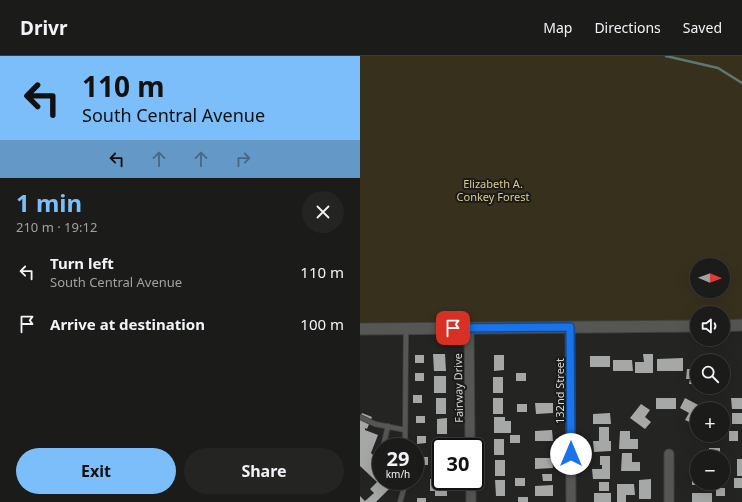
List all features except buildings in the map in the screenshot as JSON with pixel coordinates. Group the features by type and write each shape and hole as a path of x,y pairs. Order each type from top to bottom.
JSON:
{"street":[{"path":"360,329 690,326"},
{"path":"730,326 742,326"},
{"name":"132nd Street","path":"570,327 571,502"},
{"name":"Fairway Drive","path":"469,328 470,438"},
{"path":"669,454 669,502"},
{"path":"471,490 471,502"}],"lane":[{"path":"406,329 406,438"},
{"path":"360,417 375,424 406,430"},
{"path":"385,438 388,426"},
{"path":"400,502 404,490"}],"green space":[{"name":"Elizabeth A. Conkey Forest","path":"360,56 742,56 742,320 730,320 730,306 690,306 690,320 360,323"}],"waterway":[{"path":"666,56 718,68 742,83"}],"route":[{"path":"453,328 570,327 571,454"}]}
